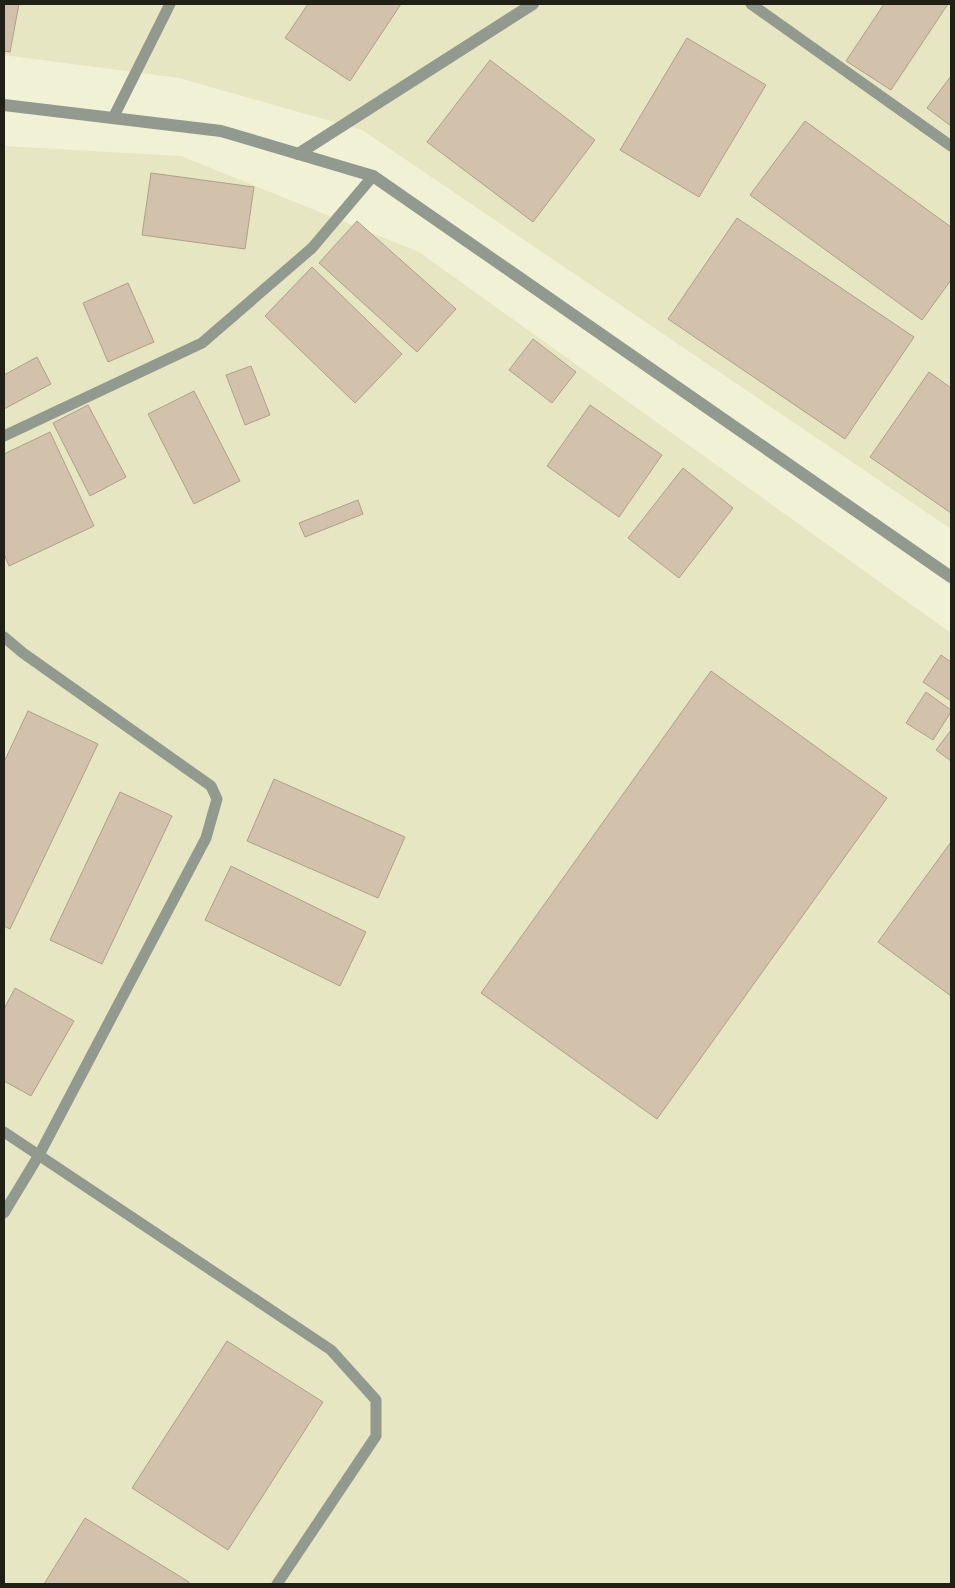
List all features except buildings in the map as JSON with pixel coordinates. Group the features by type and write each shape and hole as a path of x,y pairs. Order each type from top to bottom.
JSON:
{"street":[{"path":"298,154 533,4"},
{"path":"4,105 221,131 372,176 951,577"}],"lane":[{"path":"113,118 170,4"},
{"path":"751,4 951,146"},
{"path":"4,436 202,343 312,248 372,176"},
{"path":"4,637 211,786 217,799 206,838 39,1156 4,1213"},
{"path":"4,1132 331,1350 376,1400 376,1436 277,1584"}],"shaded area":[{"path":"4,4 951,4 951,529 362,130 179,78 4,55"},
{"path":"4,146 181,156 419,252 951,633 951,1584 4,1584"}]}
